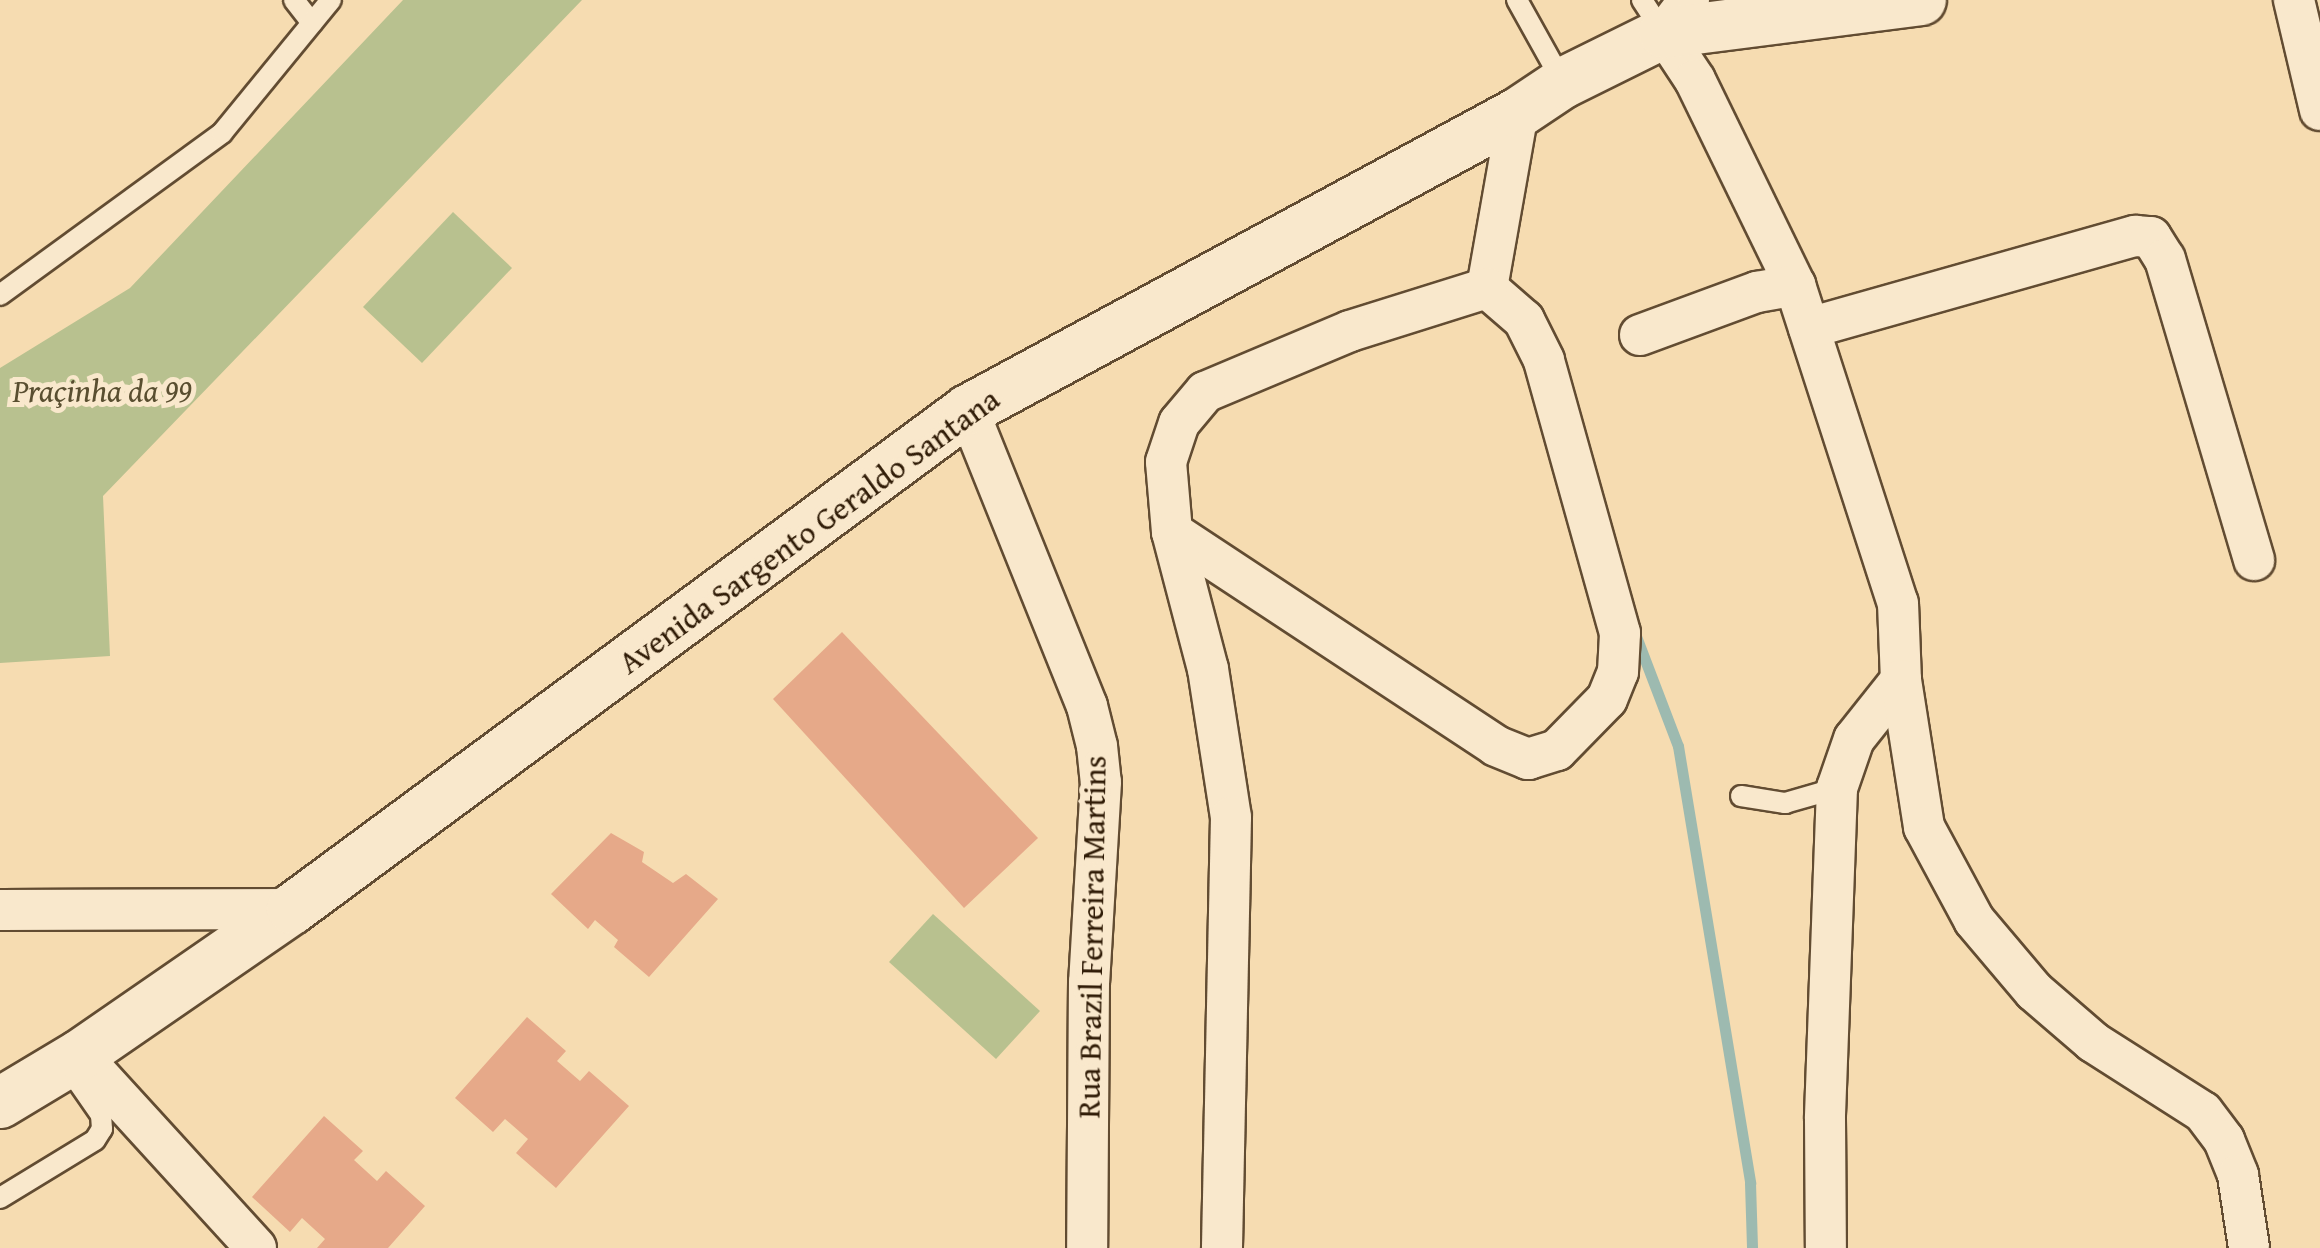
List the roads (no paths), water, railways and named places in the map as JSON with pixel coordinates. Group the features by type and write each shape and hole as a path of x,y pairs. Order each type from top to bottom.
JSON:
{"street":[{"name":"Avenida Sargento Geraldo Santana","path":"0,1103 73,1059 292,909 968,410 1518,112 1665,11 1921,0"},
{"path":"2294,0 2320,110"},
{"path":"1665,11 1795,285 1898,604 1901,680 1924,827 1974,920 2034,991 2093,1042 2203,1112 2224,1140 2238,1175 2249,1248"},
{"path":"1487,288 1518,112"},
{"path":"1809,328 2135,236 2151,237 2166,259 2254,560"},
{"path":"1640,335 1757,292 1795,285"},
{"path":"1172,532 1496,746 1528,759 1558,750 1607,700 1618,672 1620,633 1544,360 1524,320 1487,288"},
{"path":"1222,1248 1231,817 1208,669 1172,532 1166,462 1179,423 1205,392 1350,331 1487,288"},
{"name":"Rua Brazil Ferreira Martins","path":"968,410 1060,636 1098,746 1101,782 1089,982 1087,1248"},
{"path":"1826,1248 1825,1119 1837,788 1854,739 1901,680"},
{"path":"0,910 292,909"},
{"path":"73,1059 256,1248"}],"lane":[{"path":"294,0 312,22"},
{"path":"0,294 222,133 331,0"},
{"path":"1517,0 1563,84"},
{"path":"1741,796 1785,802 1837,788"},
{"path":"0,1198 95,1140 102,1129 100,1115 73,1059"}],"waterway":[{"path":"1634,631 1678,746 1750,1183 1752,1248"}],"park label":[{"name":"Praçinha da 99","path":"102,391"}]}
